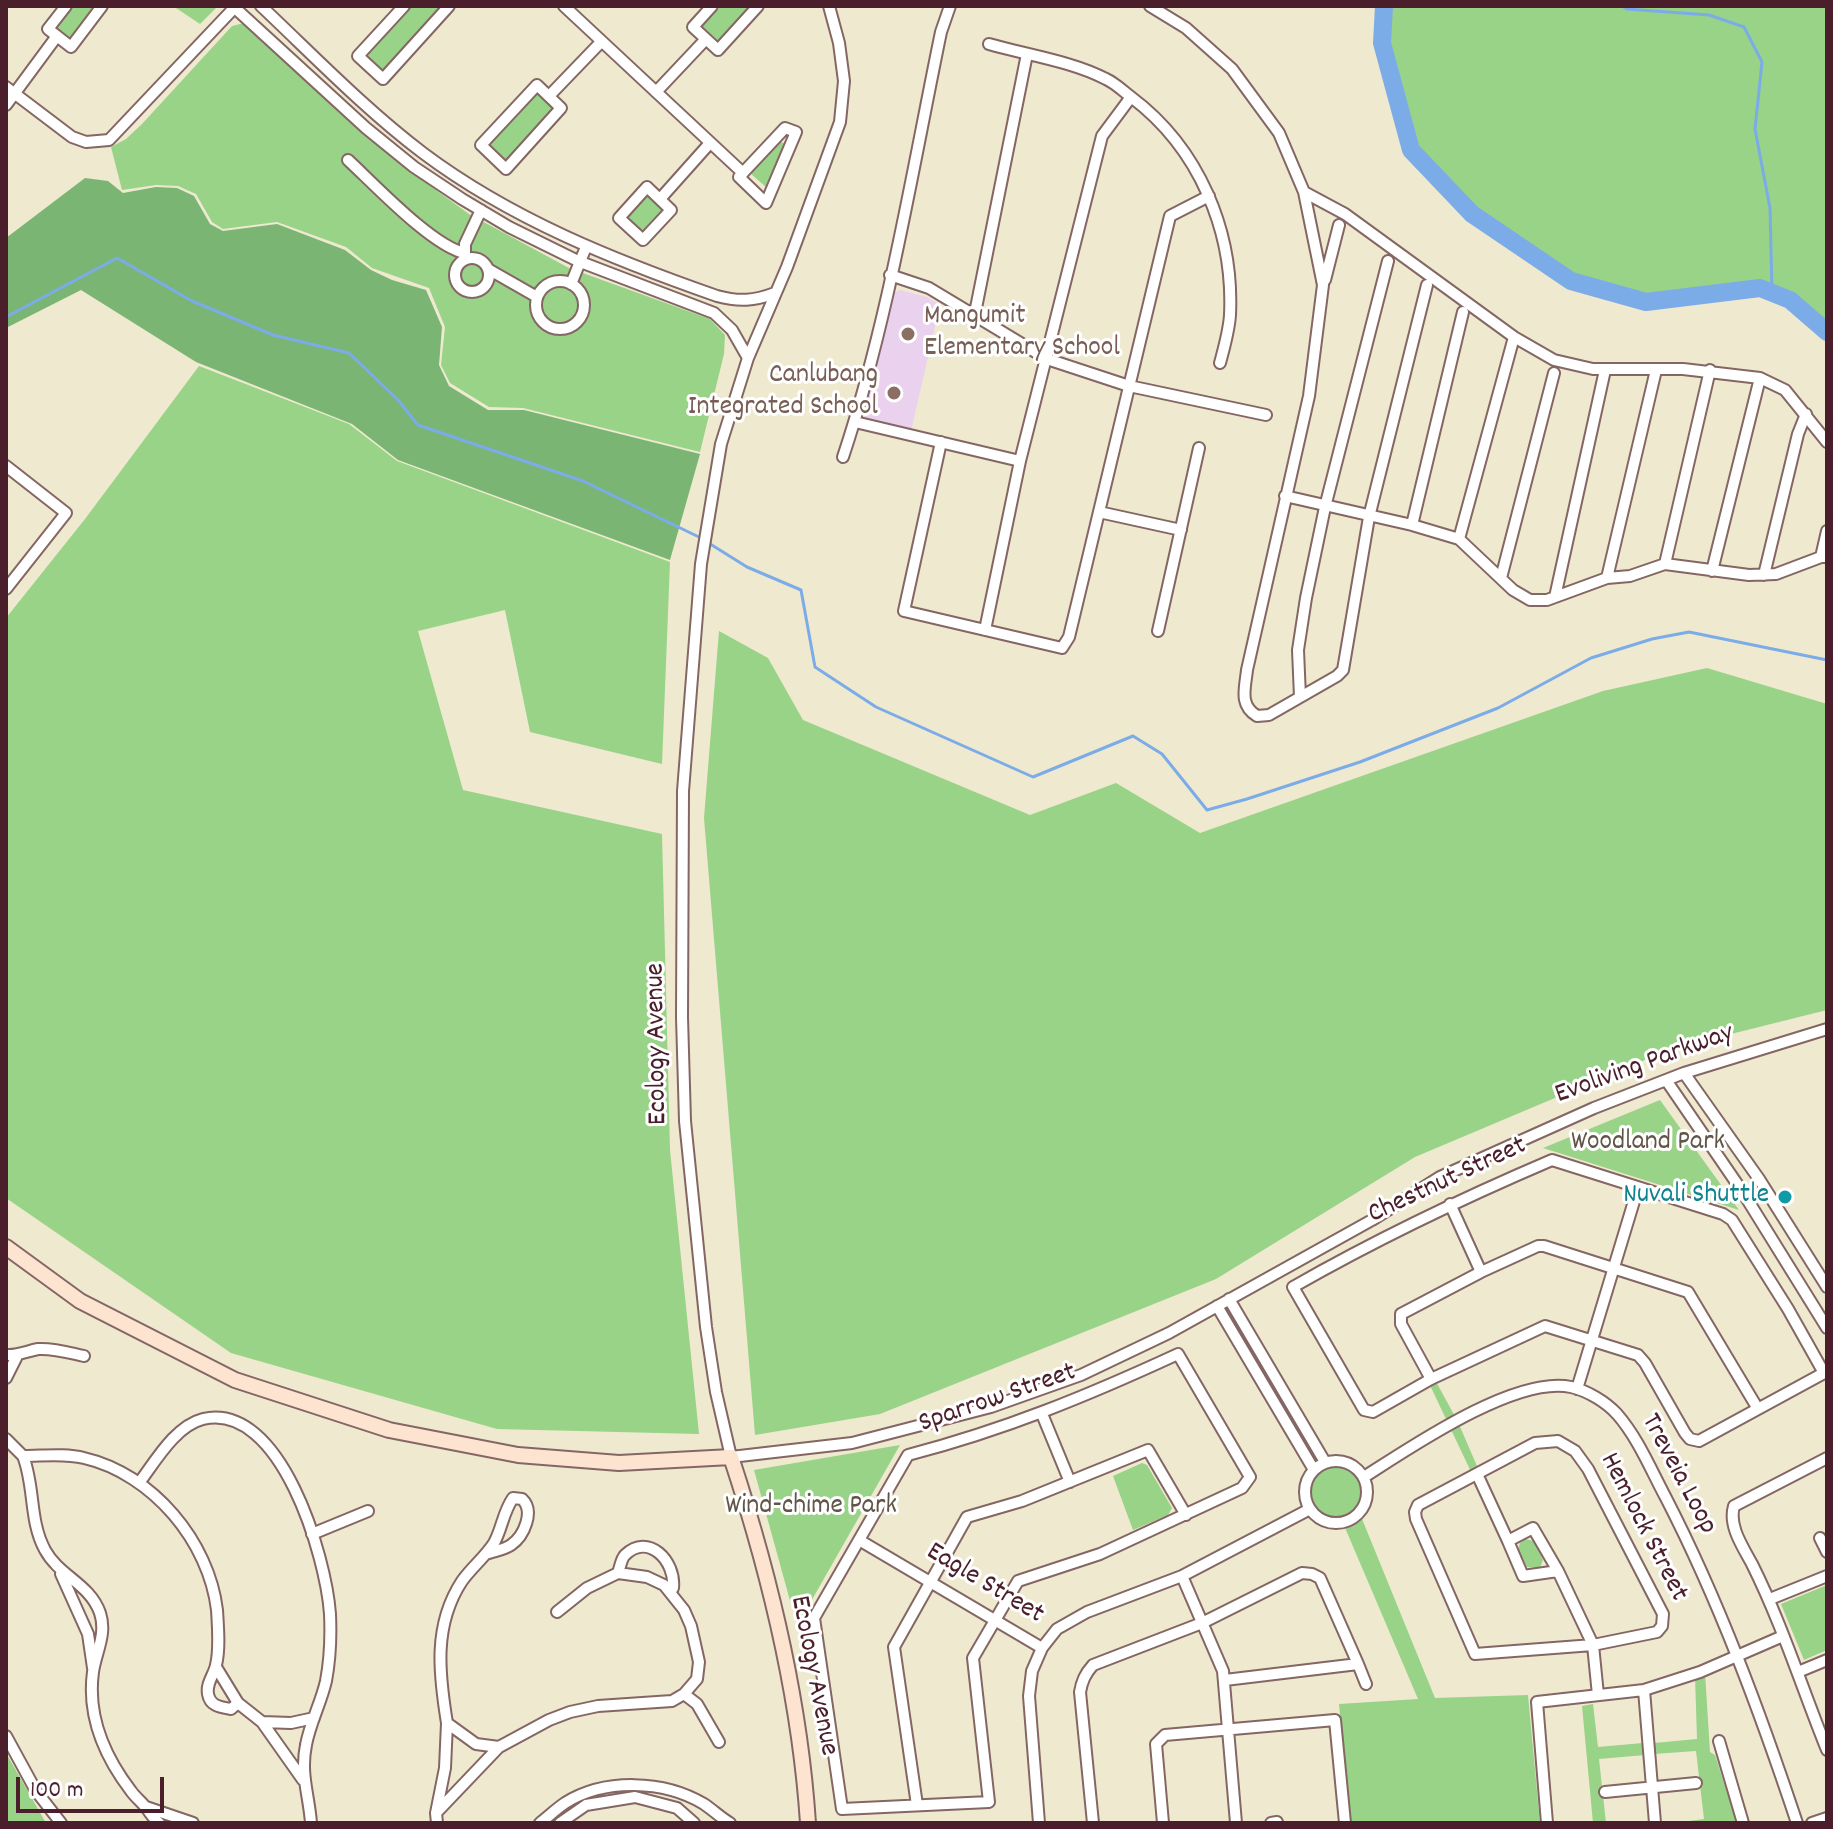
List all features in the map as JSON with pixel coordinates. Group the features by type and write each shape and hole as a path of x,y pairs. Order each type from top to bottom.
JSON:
{"street":[{"path":"66,6 48,29 71,47 102,6"},
{"path":"261,6 377,115 424,154 517,212 586,247 738,302 757,300 775,293"},
{"path":"404,6 358,56 383,79 449,6"},
{"path":"564,6 743,173"},
{"path":"712,6 693,27 718,50 758,6"},
{"name":"Ecology Avenue","path":"808,1823 804,1767 770,1592 731,1457 716,1392 706,1327 685,1121 683,791 701,564 721,444 748,358 787,267 840,122 844,81 839,43 828,6"},
{"path":"843,457 855,422 890,275 941,32 950,6"},
{"path":"1150,6 1186,28 1232,69 1279,133 1304,192 1323,285"},
{"path":"10,90 72,137 86,142 109,140 236,7 366,128 414,167 481,210 578,261 714,313 732,330 748,358"},
{"path":"6,105 10,90 57,36"},
{"path":"656,92 706,39"},
{"path":"549,96 601,42"},
{"path":"989,44 1108,79 1155,114 1195,165 1222,231 1230,280 1230,318 1220,363"},
{"path":"975,313 1027,54"},
{"path":"537,85 549,96 561,108 506,169 481,145 537,85"},
{"path":"985,630 1020,461 1102,136 1131,97"},
{"path":"785,128 796,132 766,203 739,177 743,173 785,128"},
{"path":"660,199 710,143"},
{"path":"348,160 424,228 456,251 480,260 488,269 537,297"},
{"path":"647,187 660,199 671,210 643,240 619,218 647,187"},
{"path":"1304,192 1345,214 1514,337 1554,360 1605,370 1710,370 1760,378 1785,390 1827,442"},
{"path":"941,442 904,611 1062,648 1069,637 1170,216 1209,196"},
{"path":"481,210 465,244 465,256 455,276 459,287 468,292 484,288 489,279 488,269"},
{"path":"1339,225 1323,285 1309,396 1247,670 1244,703 1248,711 1257,716 1269,715 1343,670 1369,517 1427,285"},
{"path":"571,284 586,247"},
{"path":"1300,697 1298,650 1325,507 1388,261"},
{"path":"642,285 648,271"},
{"path":"890,275 929,288 1047,359 1129,386 1266,415"},
{"path":"551,283 571,284 581,294 582,315 572,326 558,329 545,324 537,312 537,297 551,283"},
{"path":"686,302 690,286"},
{"path":"1412,525 1463,312"},
{"path":"1459,539 1514,337"},
{"path":"1555,597 1605,370"},
{"path":"1607,578 1656,370"},
{"path":"1665,564 1710,370"},
{"path":"1501,578 1554,373"},
{"path":"1712,571 1760,378"},
{"path":"1764,575 1795,446 1806,414"},
{"path":"855,422 1020,461"},
{"path":"1158,631 1199,448"},
{"path":"6,466 66,513 6,589"},
{"path":"1285,496 1459,539 1513,590 1530,600 1547,600 1607,578 1630,576 1665,564 1712,571 1776,574 1824,557 1827,531"},
{"path":"1099,512 1181,530"},
{"name":"Evoliving Parkway","path":"731,1457 852,1443 991,1407 1081,1375 1169,1333 1372,1220 1440,1177 1594,1108 1684,1073 1827,1029"},
{"path":"1684,1073 1759,1179 1827,1287"},
{"path":"1666,1080 1742,1191 1827,1328"},
{"name":"Chestnut Street","path":"1552,1160 1723,1214 1732,1220 1824,1373 1699,1441 1690,1439 1638,1355 1545,1326 1431,1379 1373,1412 1364,1410 1293,1287 1450,1204 1552,1160"},
{"path":"1577,1389 1638,1188"},
{"path":"1450,1204 1481,1272"},
{"path":"1431,1379 1401,1324 1401,1314 1538,1246 1688,1292 1758,1409"},
{"path":"6,1247 80,1301 235,1380 389,1430 518,1455 619,1463 731,1457"},
{"path":"1229,1299 1325,1462"},
{"path":"1217,1306 1314,1470"},
{"path":"6,1378 11,1356 37,1349 84,1356"},
{"name":"Sparrow Street","path":"1178,1354 1250,1477 1242,1488 1100,1554 1018,1581 973,1658 989,1802 842,1809 814,1618 908,1455 978,1437 1042,1414 1178,1354"},
{"name":"Treveia Loop","path":"1364,1477 1420,1441 1511,1394 1542,1386 1577,1389 1591,1394 1616,1412 1634,1437 1681,1528 1737,1655 1797,1823"},
{"path":"1273,1401 1284,1393"},
{"path":"1042,1414 1070,1482"},
{"path":"139,1483 169,1445 202,1419 231,1419 250,1428 290,1481 312,1534 326,1586 330,1616 326,1681 306,1745 303,1780 311,1823"},
{"path":"6,1439 23,1456 31,1474 39,1539 60,1572 88,1634 93,1668"},
{"name":"Hemlock Street","path":"1558,1441 1575,1451 1588,1469 1663,1614 1662,1626 1657,1632 1593,1645 1475,1654 1416,1519 1418,1505 1535,1443 1558,1441"},
{"path":"917,1805 894,1647 967,1517 1022,1501 1148,1450 1186,1515"},
{"path":"23,1456 85,1458 139,1483 178,1520 196,1546 210,1579 217,1610 216,1667 207,1690 209,1699 216,1706 231,1709 238,1703"},
{"path":"1827,1458 1734,1506 1731,1514 1734,1528 1770,1599 1827,1750"},
{"path":"1325,1462 1347,1462 1364,1477 1367,1486 1365,1505 1352,1519 1333,1524 1324,1521 1310,1509 1305,1489 1314,1470 1325,1462"},
{"path":"1477,1474 1523,1576 1558,1571"},
{"path":"436,1818 445,1768 447,1723 439,1656 442,1629 461,1583 495,1542 507,1506 513,1498 522,1499 527,1504 529,1514 518,1538 510,1546 486,1554"},
{"path":"1039,1823 1029,1696 1032,1671 1042,1648 1057,1629 1087,1612 1182,1576 1310,1509"},
{"path":"312,1534 368,1511"},
{"path":"1508,1541 1533,1528 1558,1571 1593,1645 1598,1695"},
{"path":"1820,1538 1827,1552"},
{"name":"Eagle Street","path":"859,1540 1042,1648"},
{"path":"618,1573 624,1556 634,1549 657,1551 672,1566 675,1576 670,1590"},
{"path":"60,1572 83,1587 100,1612 103,1627 101,1645 93,1668 91,1689 94,1716 103,1746 115,1770 159,1823"},
{"path":"436,1818 499,1747 549,1720 598,1706 672,1701 684,1694 697,1679 699,1662 684,1610 670,1590 647,1577 618,1573 587,1588 557,1612"},
{"path":"1093,1823 1080,1692 1086,1672 1093,1665 1202,1623 1302,1573 1320,1578 1366,1684"},
{"path":"1182,1576 1225,1680 1236,1823"},
{"path":"1770,1599 1827,1576"},
{"path":"1547,1823 1537,1702 1644,1690 1700,1672 1783,1636"},
{"path":"1798,1672 1827,1660"},
{"path":"1225,1680 1358,1664"},
{"path":"216,1667 238,1703 262,1722 303,1780"},
{"path":"1644,1690 1655,1823"},
{"path":"684,1694 697,1704 719,1742"},
{"path":"262,1722 291,1723 314,1718"},
{"path":"1163,1823 1156,1744 1165,1735 1335,1720 1345,1823"},
{"path":"447,1723 476,1744 499,1747"},
{"path":"6,1736 36,1791 61,1823"},
{"path":"1719,1741 1743,1823"},
{"path":"1605,1792 1696,1783"},
{"path":"540,1823 564,1804 584,1794 605,1788 640,1786 659,1788 703,1804 730,1823"},
{"path":"560,1823 586,1805 635,1797 677,1808 694,1823"},
{"path":"146,1807 193,1823"},
{"path":"1812,1823 1827,1818"},
{"path":"1271,1823 1277,1822"}],"shaded area":[{"path":"900,290 927,297 940,305 911,431 869,421 864,416 891,295"}],"green space":[{"path":"68,6 99,6 71,43 51,28"},
{"path":"173,6 218,6 200,24"},
{"path":"407,6 445,6 383,74 362,56"},
{"path":"721,6 751,6 719,41 702,26"},
{"path":"1384,6 1827,6 1827,332 1790,300 1760,288 1646,302 1571,281 1472,214 1411,150 1382,43"},
{"path":"244,23 400,164 469,214 569,268 710,319 725,335 724,354 700,452 523,408 489,407 450,383 441,365 445,327 429,288 372,268 346,247 277,222 223,229 212,222 196,194 178,186 156,185 122,190 111,147 126,139 142,124 232,26"},
{"path":"536,91 555,108 506,163 487,146"},
{"path":"778,141 786,144 767,188 750,173"},
{"path":"85,178 108,181 123,193 156,187 177,188 194,196 210,224 223,231 277,224 345,250 371,270 392,280 426,290 442,327 439,365 449,386 488,410 524,410 700,454 670,560 398,460 352,424 196,362 81,290 6,328 6,238"},
{"path":"647,192 667,210 644,236 624,218"},
{"path":"199,366 349,424 397,461 670,562 662,764 530,732 505,610 418,631 463,790 662,834 670,1150 699,1434 497,1429 231,1353 6,1198 6,618 85,519"},
{"path":"719,631 768,658 803,720 1030,815 1116,783 1200,833 1603,691 1707,668 1827,704 1827,1010 1671,1049 1415,1157 1216,1279 880,1414 755,1435 704,818"},
{"name":"Woodland Park","path":"1660,1100 1739,1210 1543,1148"},
{"path":"1434,1378 1458,1422 1480,1473 1473,1476 1428,1381"},
{"name":"Wind-chime Park","path":"900,1445 797,1626 754,1470"},
{"path":"1142,1463 1147,1465 1172,1508 1168,1515 1133,1530 1113,1476"},
{"path":"1336,1465 1355,1473 1363,1492 1355,1511 1336,1519 1317,1511 1309,1492 1317,1473"},
{"path":"1360,1514 1435,1698 1528,1695 1540,1823 1350,1823 1339,1704 1418,1699 1343,1523"},
{"path":"1525,1539 1534,1541 1543,1560 1540,1568 1527,1567 1518,1549"},
{"path":"1827,1585 1827,1650 1804,1660 1781,1604"},
{"path":"1705,1673 1710,1752 1715,1755 1737,1823 1673,1823 1704,1819 1696,1751 1654,1754 1654,1743 1697,1739 1695,1676"},
{"path":"1593,1704 1598,1747 1643,1743 1645,1755 1599,1759 1606,1823 1593,1823 1582,1706"},
{"path":"6,1753 46,1823 6,1821"}],"waterway":[{"path":"1384,6 1382,43 1411,150 1472,214 1571,281 1646,302 1760,288 1790,300 1827,332"},
{"path":"1622,6 1627,9 1709,15 1744,27 1762,62 1755,129 1770,208 1772,293"},
{"path":"6,317 117,258 192,301 273,335 349,353 398,400 418,425 583,481 701,538"},
{"path":"707,542 747,567 801,590 815,667 876,707 1033,777 1133,736 1162,754 1207,810 1360,762 1498,708 1591,658 1652,639 1689,632 1827,660"}],"place":[{"name":"Mangumit Elementary School","path":"908,334"},
{"name":"Canlubang Integrated School","path":"894,393"},
{"name":"Nuvali Shuttle","path":"1785,1197"}]}
